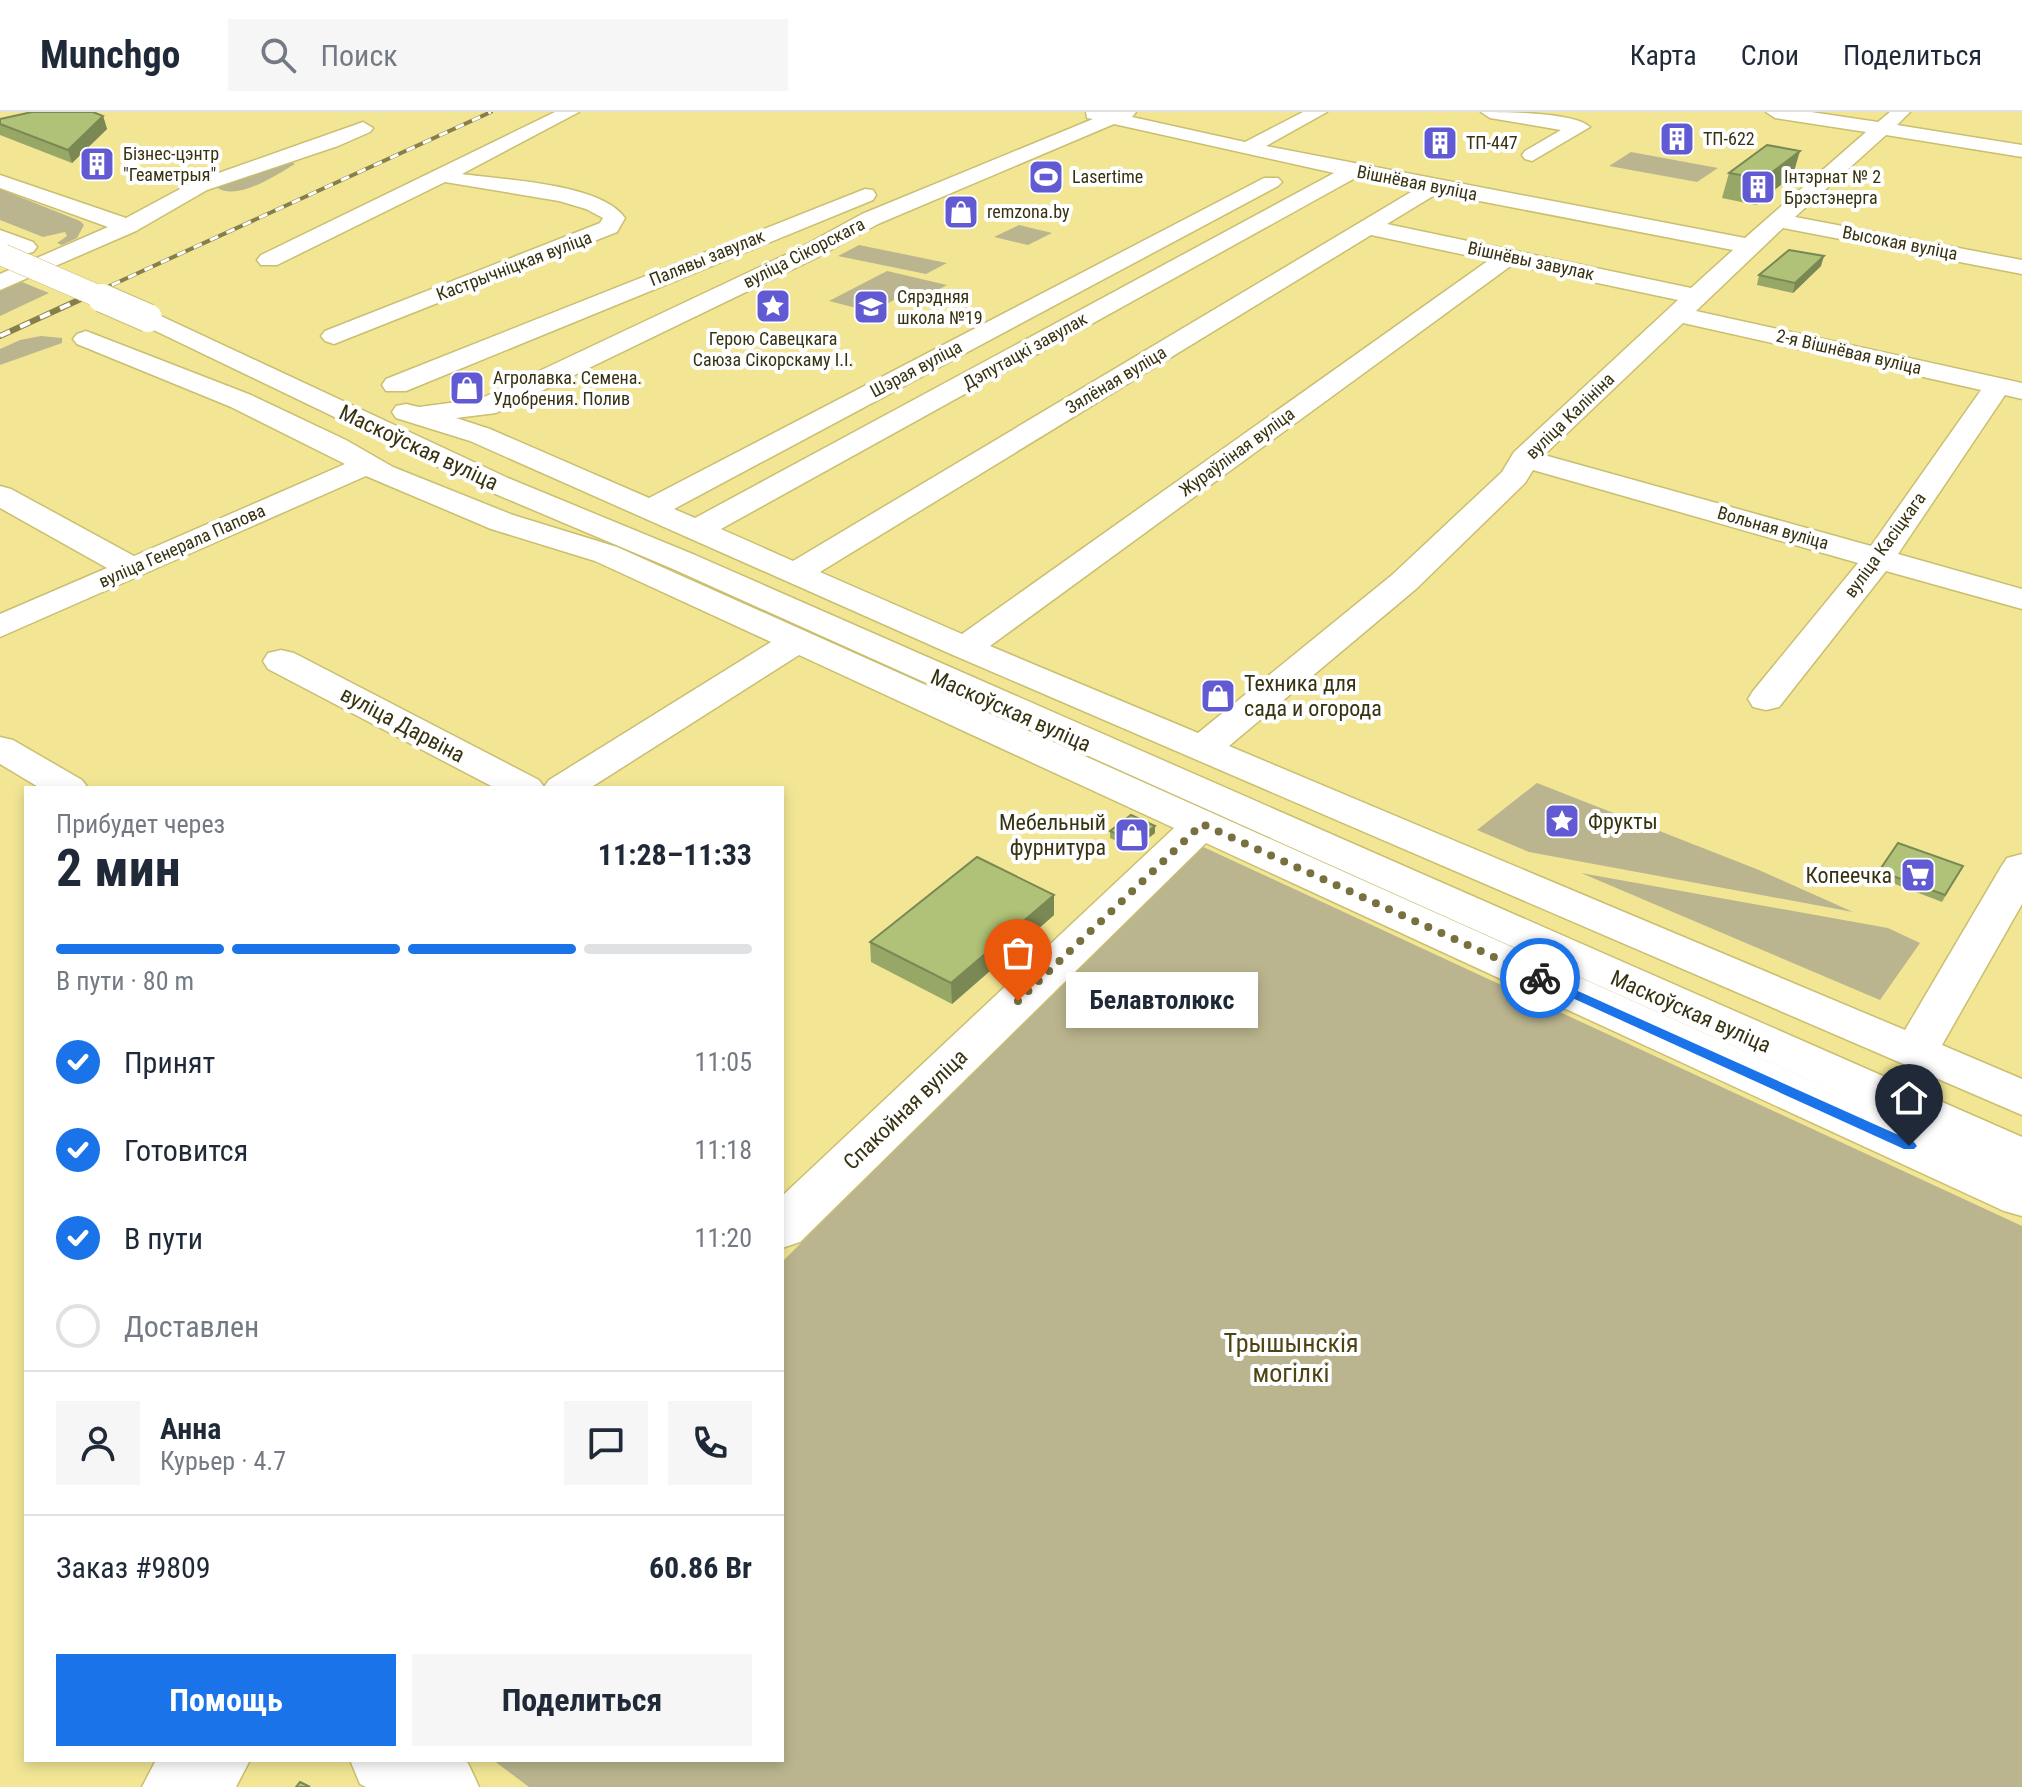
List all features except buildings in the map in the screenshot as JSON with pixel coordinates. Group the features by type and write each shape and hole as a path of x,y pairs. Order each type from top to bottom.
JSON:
{"street":[{"path":"269,260 570,112"},
{"name":"Вішнёвая вуліца","path":"1085,112 1120,115 1246,149 1353,171 1750,246"},
{"path":"1246,149 1318,112"},
{"path":"1490,112 1580,127 1532,155"},
{"path":"1775,112 1891,120 2022,151"},
{"name":"вуліца Сікорскага","path":"483,421 870,219 1120,115"},
{"name":"вуліца Калініна","path":"1202,749 1404,582 1514,477 1524,458 1778,220 1891,120"},
{"path":"0,283 128,226 200,186 331,142 363,128"},
{"path":"961,156 1023,155"},
{"name":"Шэрая вуліца","path":"651,509 1309,162"},
{"name":"Дэпутацкі завулак","path":"684,550 1353,171"},
{"name":"Кастрычніцкая вуліца","path":"334,336 581,240 613,224 611,214 581,200 444,175"},
{"path":"0,181 128,226"},
{"name":"Палявы завулак","path":"401,398 890,184"},
{"name":"Зялёная вуліца","path":"796,573 1435,186"},
{"name":"Высокая вуліца","path":"1778,220 2022,267"},
{"name":"Вішнёвы завулак","path":"1367,227 1509,256 1686,305"},
{"name":"Маскоўская вуліца","path":"7,248 159,313 497,484 684,550 2022,1129"},
{"name":"Жураўліная вуліца","path":"965,648 1509,256"},
{"name":"2-я Вішнёвая вуліца","path":"1686,305 2010,388"},
{"name":"Маскоўская вуліца","path":"159,313 401,398 483,421 651,509 684,550 795,642 2022,1197"},
{"name":"Маскоўская вуліца","path":"86,339 241,401 336,446 365,466 502,522 606,554 684,550 796,573 965,648 2022,1098"},
{"name":"вуліца Касіцкага","path":"1766,699 2010,388"},
{"name":"Маскоўская вуліца","path":"401,398 684,550 2022,1158"},
{"name":"Вольная вуліца","path":"1524,458 2022,599"},
{"name":"вуліца Генерала Папова","path":"0,627 365,466"},
{"path":"497,484 606,554"},
{"path":"0,495 131,568"},
{"path":"566,786 795,642"},
{"name":"вуліца Дарвіна","path":"281,661 521,786"},
{"path":"0,748 65,786"},
{"name":"Спакойная вуліца","path":"784,1226 1202,824"},
{"path":"1915,1052 2022,867"},
{"path":"177,1787 213,1762"},
{"path":"388,1762 444,1787"}],"green space":[{"path":"1631,152 1718,168 1697,182 1609,166"},
{"path":"290,161 295,164 245,189 225,191 216,187 220,184"},
{"path":"0,189 84,225 77,238 62,245 57,243 67,236 65,232 43,237 0,220"},
{"path":"1019,225 1052,233 1028,245 994,237"},
{"path":"859,245 947,263 926,274 838,256"},
{"path":"887,271 947,285 921,299 903,295 872,312 829,301"},
{"path":"17,280 49,293 0,316 0,286"},
{"path":"41,336 62,338 62,343 0,365 0,349 20,340"},
{"path":"1537,783 1759,870 1853,912 1529,852 1477,830"},
{"name":"Трышынскія могілкі","path":"1199,845 2022,1226 2022,1787 529,1787 496,1762 784,1762 784,1260"},
{"path":"1581,873 1888,928 1920,943 1880,1000"}],"railway":[{"path":"79,300 491,112"},
{"path":"0,336 83,298"}],"way so far":[{"path":"1018,1001 1202,824 1540,978"}],"place":[{"name":"ТП-622","path":"1677,139"},
{"name":"ТП-447","path":"1440,143"},
{"name":"Бізнес-цэнтр \"Геаметрыя\"","path":"97,164"},
{"name":"Lasertime","path":"1046,177"},
{"name":"Інтэрнат № 2 Брэстэнерга","path":"1758,187"},
{"name":"remzona.by","path":"961,212"},
{"name":"Герою Савецкага Саюза Сікорскаму І.І.","path":"773,306"},
{"name":"Сярэдняя школа №19","path":"871,307"},
{"name":"Агролавка. Семена. Удобрения. Полив","path":"467,388"},
{"name":"Техника для сада и огорода","path":"1218,696"},
{"name":"Фрукты","path":"1562,821"},
{"name":"Мебельный фурнитура","path":"1132,835"},
{"name":"Копеечка","path":"1918,875"},
{"name":"Белавтолюкс","path":"1018,1001"}],"route":[{"path":"1540,978 1909,1146"}]}
